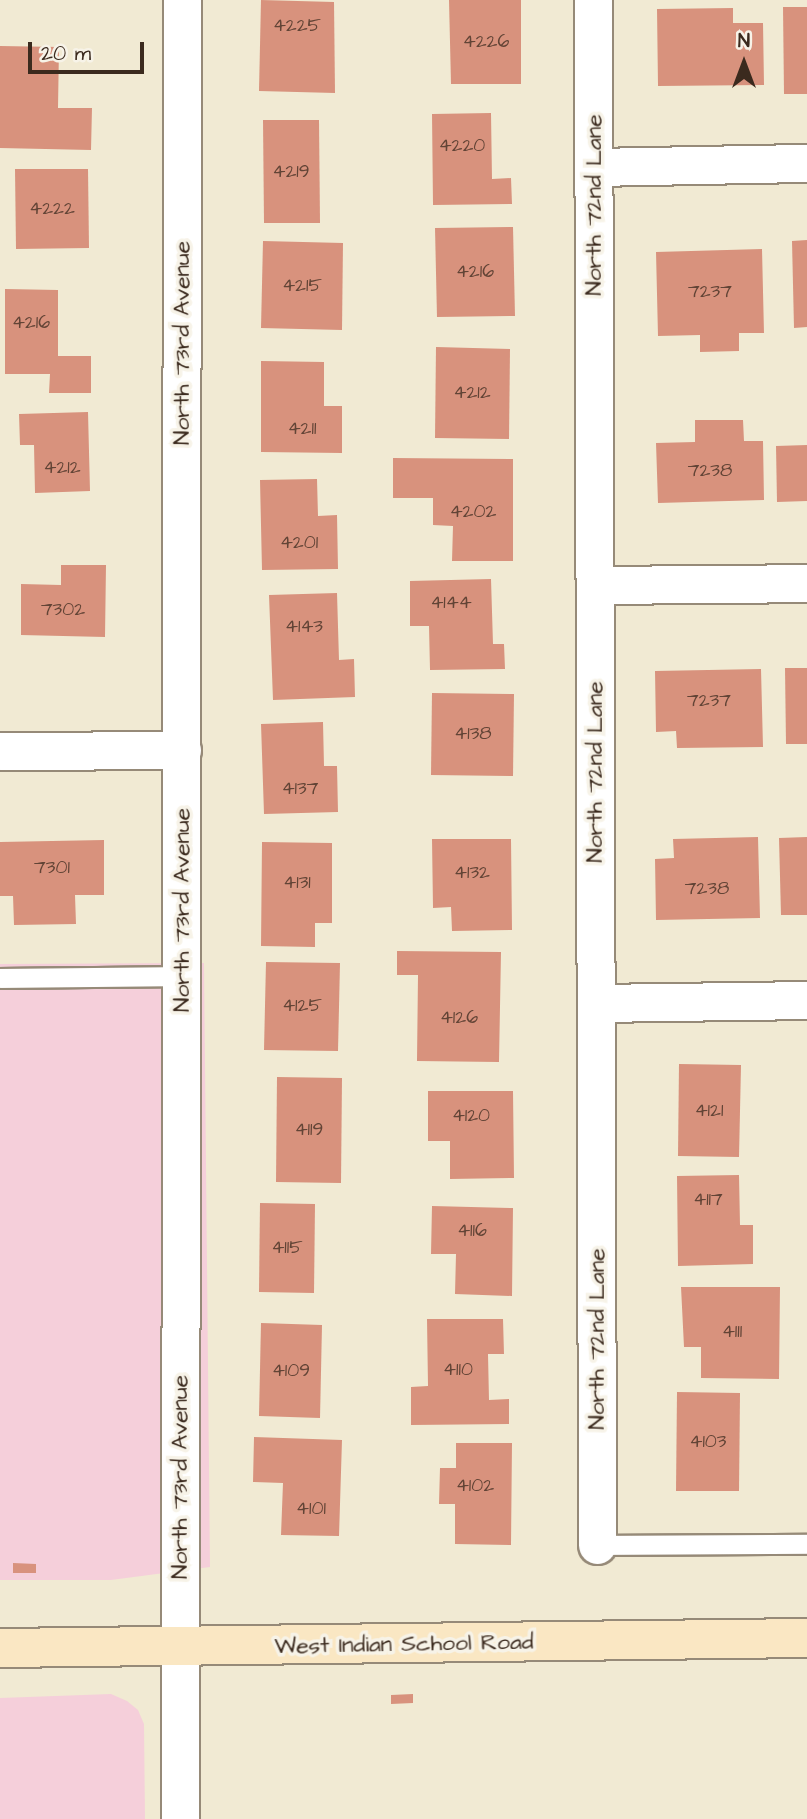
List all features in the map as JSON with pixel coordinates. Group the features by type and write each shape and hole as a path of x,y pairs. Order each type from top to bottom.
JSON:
{"main road":[{"name":"West Indian School Road","path":"0,1648 807,1638"}],"street":[{"name":"North 73rd Avenue","path":"180,1819 182,0"},
{"name":"North 72nd Lane","path":"593,0 597,1545"},
{"path":"594,167 807,163"},
{"path":"595,585 807,583"},
{"path":"0,751 182,750"},
{"path":"596,1003 807,1000"}],"lane":[{"path":"0,978 181,976"},
{"path":"597,1545 807,1544"}],"shaded area":[{"path":"204,963 210,1567 111,1580 0,1580 0,964"},
{"path":"111,1694 127,1701 138,1710 144,1724 145,1819 0,1819 0,1698"}],"building":[{"path":"261,0 334,2 335,93 259,91"},
{"path":"449,0 521,0 521,84 451,84"},
{"path":"783,7 807,7 807,94 784,94"},
{"path":"733,8 733,23 763,23 764,85 658,86 657,9"},
{"path":"0,46 59,47 58,108 92,108 91,150 0,148"},
{"path":"491,113 492,179 511,178 512,204 433,205 432,114"},
{"path":"263,120 319,120 320,223 264,223"},
{"path":"15,169 88,169 89,248 16,249"},
{"path":"513,227 515,316 437,317 435,228"},
{"path":"807,240 807,327 794,328 792,241"},
{"path":"263,241 343,243 342,330 261,328"},
{"path":"762,249 764,333 739,333 739,351 700,352 700,335 658,336 656,252"},
{"path":"5,289 58,290 58,356 91,356 91,393 49,393 50,374 5,374"},
{"path":"436,347 510,349 509,439 435,438"},
{"path":"261,361 324,362 324,406 342,406 342,453 261,452"},
{"path":"88,412 90,491 35,493 34,445 20,445 19,414"},
{"path":"695,420 743,420 744,441 763,441 764,500 658,503 656,443 695,442"},
{"path":"807,445 807,501 777,502 776,446"},
{"path":"393,458 513,459 513,561 452,561 453,526 433,525 433,498 393,498"},
{"path":"317,479 318,516 337,515 338,569 262,570 260,480"},
{"path":"61,565 106,565 105,637 21,635 21,584 61,585"},
{"path":"491,579 493,644 504,644 505,669 430,670 429,626 410,626 410,581"},
{"path":"337,593 339,660 354,659 355,697 273,700 269,595"},
{"path":"785,668 807,668 807,744 786,744"},
{"path":"761,669 763,747 677,748 676,731 656,732 655,671"},
{"path":"432,693 514,694 513,776 431,775"},
{"path":"323,722 324,766 337,766 338,812 264,814 261,724"},
{"path":"758,837 760,918 656,920 655,859 674,858 673,839"},
{"path":"807,837 807,915 781,915 779,838"},
{"path":"432,839 511,839 512,930 452,931 451,907 433,908"},
{"path":"104,840 104,895 75,895 76,924 14,925 13,896 0,896 0,842"},
{"path":"262,842 332,843 332,923 315,923 315,947 261,946"},
{"path":"397,951 501,952 499,1062 417,1061 418,975 397,975"},
{"path":"266,962 340,963 338,1051 264,1050"},
{"path":"679,1064 741,1065 739,1157 678,1156"},
{"path":"277,1077 342,1078 341,1183 276,1182"},
{"path":"428,1091 513,1091 514,1178 450,1179 450,1141 428,1141"},
{"path":"739,1175 740,1225 753,1225 753,1264 678,1266 677,1176"},
{"path":"260,1203 315,1204 314,1293 259,1292"},
{"path":"432,1206 513,1208 512,1296 455,1294 456,1254 431,1254"},
{"path":"681,1287 780,1287 779,1379 701,1378 701,1347 684,1347"},
{"path":"427,1319 503,1319 504,1354 488,1354 489,1400 509,1399 509,1424 411,1425 411,1387 428,1386"},
{"path":"261,1323 322,1325 320,1418 259,1416"},
{"path":"677,1392 740,1393 739,1491 676,1491"},
{"path":"254,1437 342,1440 339,1536 281,1535 283,1483 253,1482"},
{"path":"456,1443 512,1443 511,1545 455,1544 455,1504 439,1504 440,1468 456,1468"},
{"path":"13,1563 36,1564 36,1573 13,1573"},
{"path":"413,1694 413,1703 391,1704 391,1695"}]}
